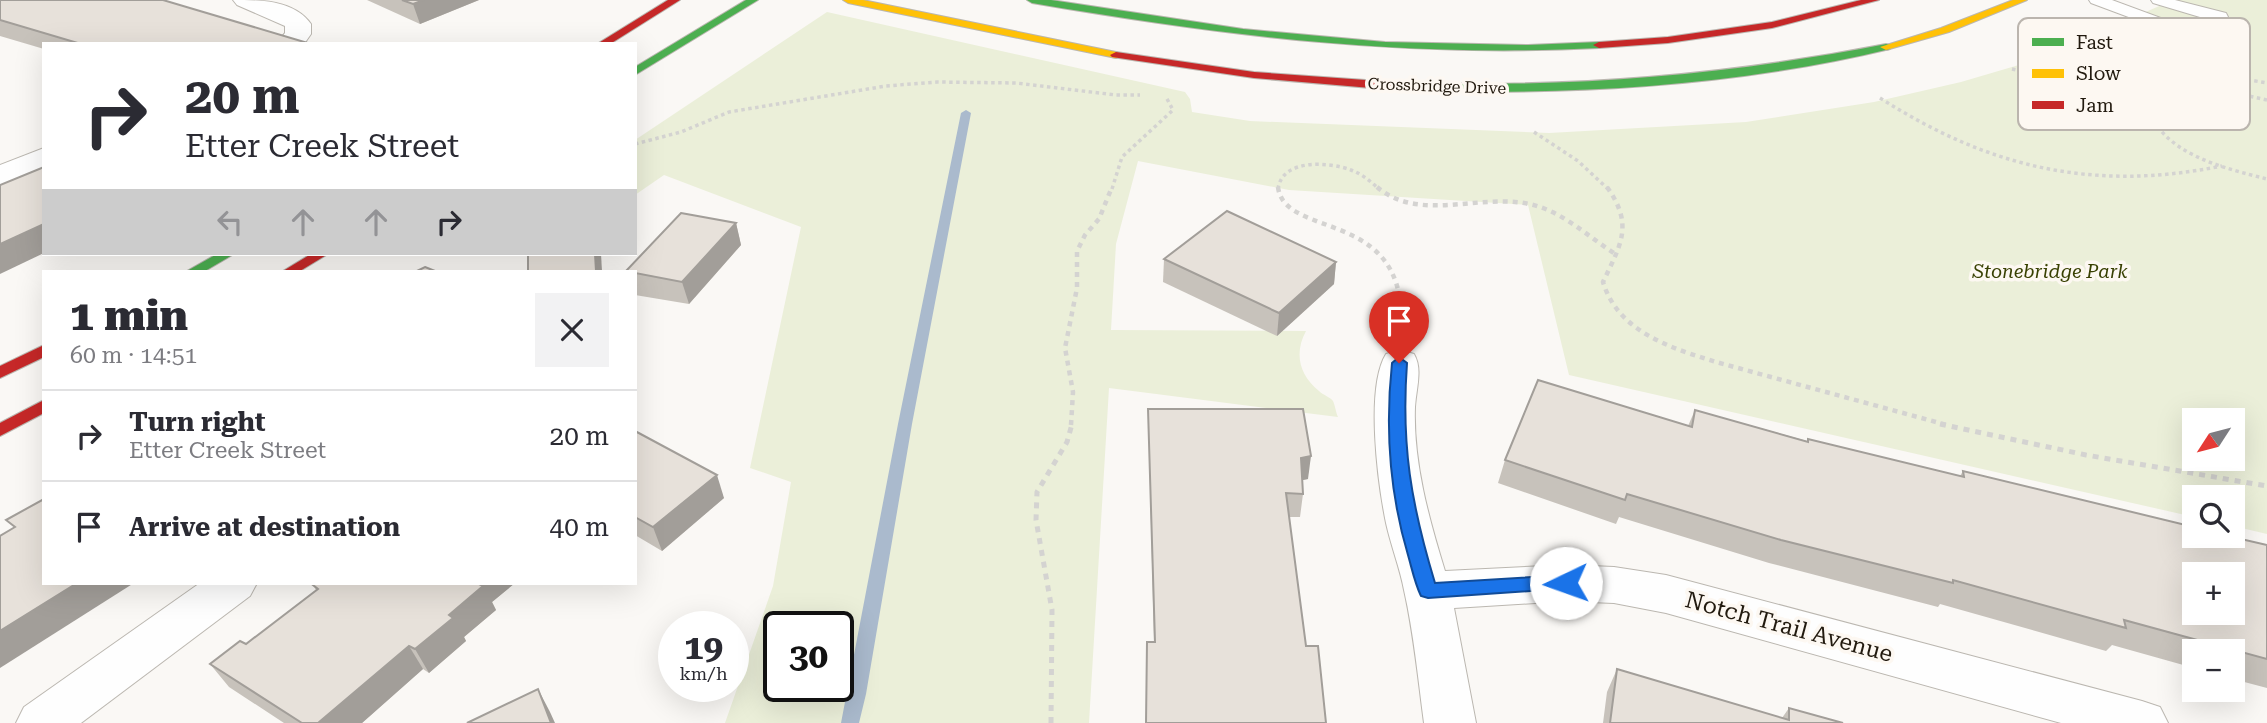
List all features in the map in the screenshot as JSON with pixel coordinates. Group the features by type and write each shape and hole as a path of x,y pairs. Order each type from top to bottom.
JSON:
{"street":[{"path":"246,0 290,17 298,24 294,39"},
{"path":"604,42 675,0"},
{"path":"637,71 753,0"},
{"name":"Crossbridge Drive","path":"848,0 1095,51 1203,69 1302,80 1476,88 1646,83 1802,63 1898,44 2022,0"},
{"path":"1032,0 1168,25 1285,40 1493,48 1574,46 1721,33 1808,17 1874,0"},
{"path":"0,177 42,158"},
{"path":"196,270 223,256"},
{"path":"292,270 317,256"},
{"path":"1400,341 1395,409 1398,461 1408,522 1428,591 1450,723"},
{"path":"0,373 42,351"},
{"path":"0,430 42,407"},
{"name":"Notch Trail Avenue","path":"1428,591 1566,583 1614,585 1666,594 2142,723"},
{"path":"64,718 231,585"}],"lane":[{"path":"2097,0 2145,18"},
{"path":"2159,0 2220,18"}],"path":[{"path":"2012,69 2018,70"},
{"path":"637,143 681,132 729,112 886,86 937,82 1016,83 1116,95 1142,94"},
{"path":"1051,723 1052,610 1036,520 1037,492 1067,442 1074,416 1073,392 1065,348 1077,288 1077,251 1084,234 1099,219 1107,204 1122,157 1173,110 1167,97 1154,96"},
{"path":"1880,98 1901,113 1958,141 2024,163 2074,173 2148,178 2178,176 2222,166"},
{"path":"2159,130 2198,155 2222,166 2267,178"},
{"path":"1534,132 1595,174 1617,200 1623,216 1623,233 1617,255 1603,282 1606,298 1643,333 1682,349 1805,388 1905,415 2091,456 2267,486"},
{"path":"1400,341 1402,288 1390,265 1362,240 1347,231 1306,217 1283,202 1277,194 1277,187 1280,179 1287,173 1313,164 1343,168 1368,179 1383,193 1406,202 1445,205 1507,200 1525,203 1561,216 1617,255"}],"green space":[{"name":"Stonebridge Park","path":"2173,0 2267,0 2267,534 2245,529 2245,485 2182,485 2182,514 1569,375 1528,205 1289,190 1138,161 1116,244 1111,330 1306,331 1300,347 1300,363 1312,385 1333,401 1338,417 1109,388 1089,723 725,723 732,702 749,702 749,654 763,615 763,702 854,702 854,611 764,611 773,586 791,482 750,468 801,227 664,175 637,194 637,139 827,12 1185,92 1190,99 1192,112 1250,121 1549,133 1746,122 1874,102 1961,82 2018,65 2018,130 2250,130 2250,18 2132,18"}],"building":[{"path":"0,0 163,0 304,42 74,42 0,20"},
{"path":"402,0 424,0 413,4"},
{"path":"42,168 42,225 0,244 0,185"},
{"path":"1227,211 1336,262 1279,313 1164,259"},
{"path":"681,213 736,223 682,282 637,273 637,270 627,270"},
{"path":"528,256 595,256 596,270 528,270"},
{"path":"1538,380 1692,427 1695,410 1808,442 1808,439 1964,477 1963,471 2182,524 2182,548 2245,548 2245,540 2267,545 2267,659 2245,653 2245,639 2194,639 2124,620 2126,628 1953,580 1953,583 1781,540 1627,494 1625,500 1505,460"},
{"path":"1148,409 1303,409 1311,456 1301,458 1303,494 1286,493 1306,646 1318,646 1326,723 1146,723 1147,642 1155,642"},
{"path":"637,432 717,475 653,527 637,518"},
{"path":"42,500 42,585 74,585 0,631 0,536 15,527 6,520"},
{"path":"313,585 483,586 449,615 453,618 415,649 409,646 318,723 302,723 210,664 240,641 246,644 318,589"},
{"path":"1617,669 1789,720 1789,708 1843,723 1610,723"},
{"path":"538,689 551,723 467,723"}],"waterway":[{"path":"850,723 966,113"}],"traffic: fast":[{"path":"637,71 753,0"},
{"path":"1032,0 1173,23 1385,46 1457,49 1599,45"},
{"path":"1394,86 1518,89 1642,83 1764,69 1886,47"},
{"path":"196,270 223,256"}],"traffic: slow":[{"path":"848,0 1116,55"},
{"path":"1886,47 1945,30 2022,0"}],"traffic: jam":[{"path":"605,42 675,0"},
{"path":"1599,45 1668,40 1772,25 1874,0"},
{"path":"1116,55 1254,75 1394,86"},
{"path":"292,270 317,256"},
{"path":"0,373 42,351"},
{"path":"0,430 42,407"}],"route":[{"path":"1399,363 1395,409 1398,461 1408,522 1428,591 1566,583"}]}
